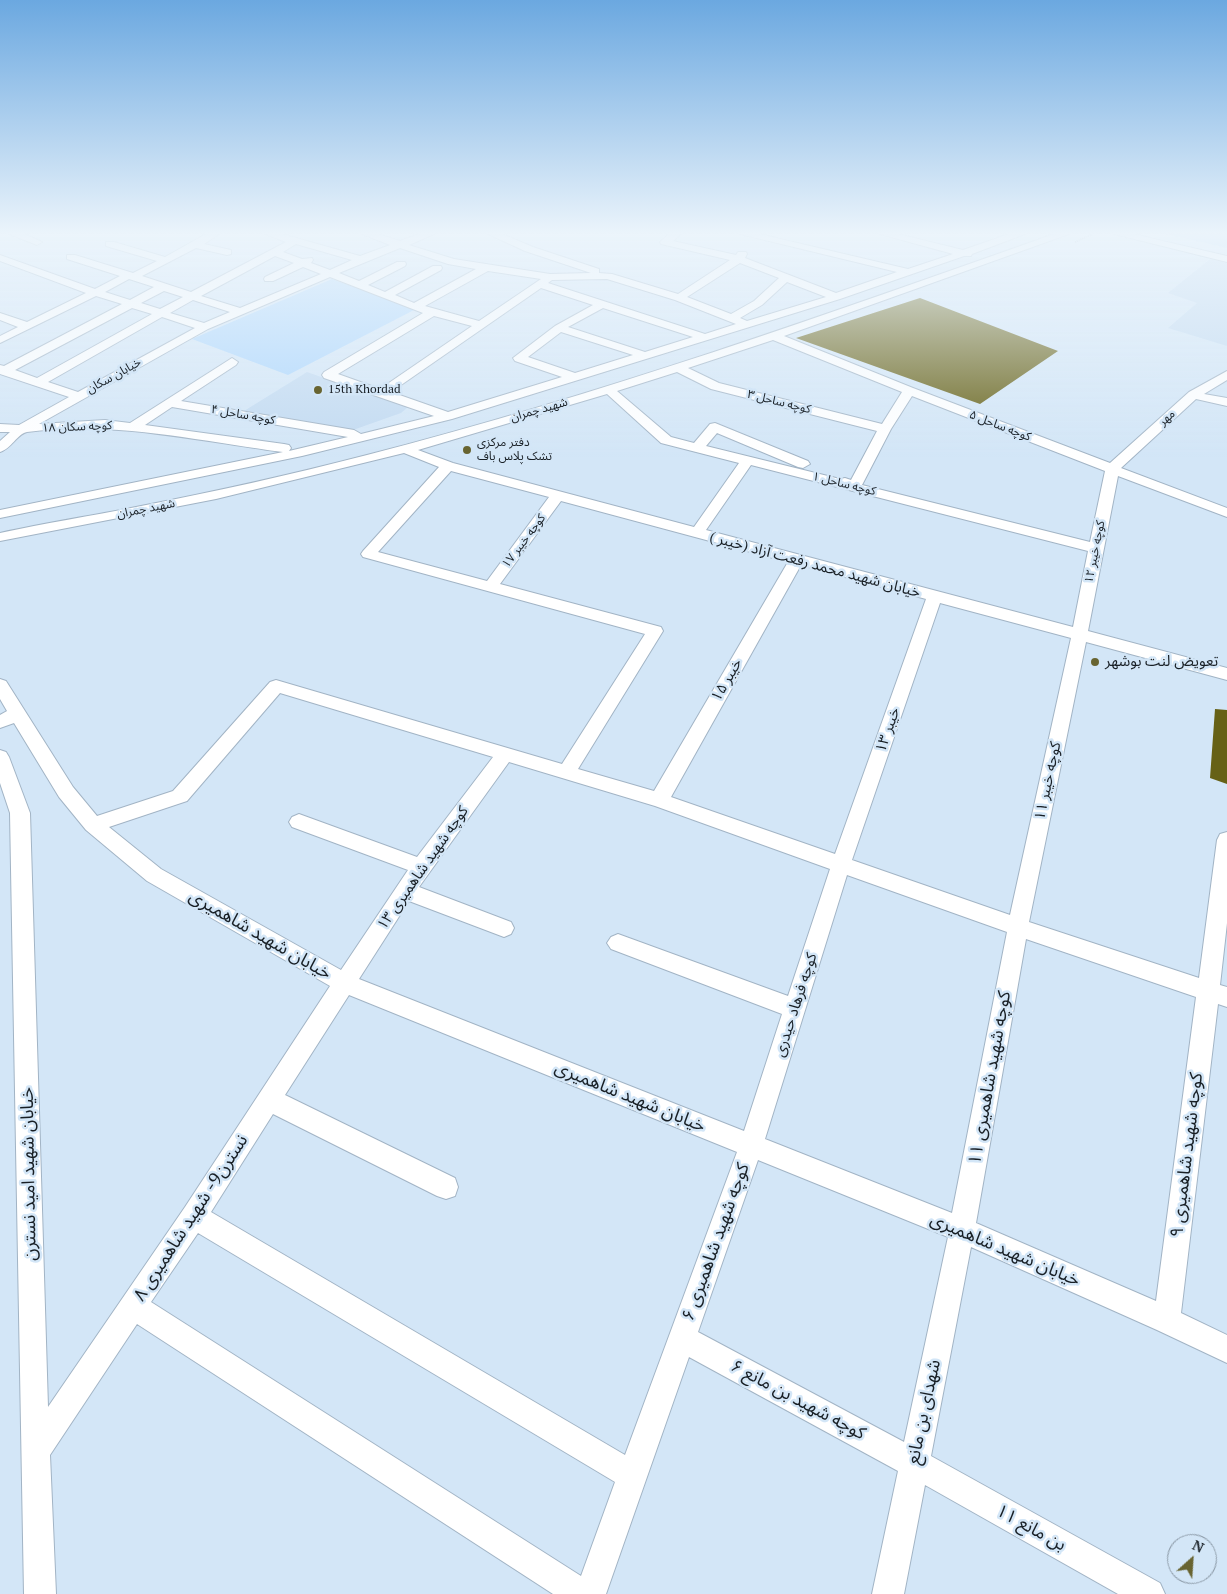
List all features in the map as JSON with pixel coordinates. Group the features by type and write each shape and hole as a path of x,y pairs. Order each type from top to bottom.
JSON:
{"street":[{"path":"0,340 61,308"},
{"path":"2,370 121,308"},
{"path":"143,308 204,326"},
{"path":"37,383 170,308"},
{"path":"231,308 242,312"},
{"name":"خیابان سکان","path":"0,448 21,429 78,396 204,326 251,308"},
{"path":"422,308 482,325"},
{"path":"382,393 506,308"},
{"path":"518,358 559,328 594,308"},
{"path":"616,308 704,337"},
{"path":"707,308 746,324"},
{"path":"732,318 749,308"},
{"name":"شهید چمران","path":"0,514 302,452 448,416 798,308"},
{"name":"شهید چمران","path":"0,536 153,508 327,469 404,449 608,389 855,308"},
{"path":"328,375 432,312"},
{"path":"0,316 26,326"},
{"path":"559,328 644,355"},
{"name":"کوچه ساحل ۵","path":"774,336 910,391 1227,513"},
{"path":"518,358 574,377"},
{"path":"132,428 232,362"},
{"name":"کوچه ساحل ۳","path":"676,367 715,386 886,429"},
{"path":"2,370 78,396"},
{"path":"328,375 448,416"},
{"name":"مهر","path":"1112,469 1193,395 1227,375"},
{"name":"کوچه ساحل ۱","path":"608,389 666,440 1096,548"},
{"path":"698,447 715,426 855,486 886,429 910,391"},
{"path":"1193,395 1227,402"},
{"name":"کوچه ساحل ۴","path":"170,403 354,434 358,438"},
{"name":"کوچه سکان ۱۸","path":"0,428 21,429 105,424 284,448"},
{"name":"( خیبر) خیابان شهید محمد رفعت آزاد","path":"404,449 448,466 1227,674"},
{"path":"697,533 748,460"},
{"path":"448,466 368,554 655,631 566,774"},
{"name":"کوچه خیبر ۱۲","path":"1079,636 1112,469"},
{"name":"کوچه خیبر ۱۷","path":"490,587 558,495"},
{"name":"خیبر ۱۵","path":"659,800 796,560"},
{"name":"خیبر ۱۳","path":"842,864 934,597"},
{"name":"کوچه خیبر ۱۱","path":"1018,927 1079,636"},
{"path":"0,685 18,714 0,722"},
{"path":"93,825 180,796 276,686 504,756 659,800 1018,927 1218,994"},
{"name":"خیابان شهید شاهمیری","path":"18,714 66,792 93,825 154,875 344,983 962,1230 1167,1320 1227,1350"},
{"name":"کوچه شهید شاهمیری ۱۳","path":"344,983 421,867 504,756"},
{"name":"خیابان شهید امید نسترن","path":"0,757 20,813 40,1594"},
{"path":"299,822 421,867"},
{"name":"کوچه شهید شاهمیری ۹","path":"1167,1320 1218,994 1227,840"},
{"name":"کوچه فرهاد حیدری","path":"750,1146 842,864"},
{"path":"405,891 504,928"},
{"name":"کوچه شهید شاهمیری ۱۱","path":"962,1230 1018,927"},
{"path":"618,943 794,1010"},
{"name":"نسترن9- شهید شاهمیری ۸","path":"35,1451 194,1216 344,983"},
{"path":"269,1099 446,1186"},
{"name":"کوچه شهید شاهمیری ۶","path":"590,1594 750,1146"},
{"path":"194,1216 633,1476"},
{"name":"شهدای بن مانع","path":"888,1594 962,1230"},
{"path":"133,1306 581,1594"},
{"name":"کوچه شهید بن مانع ۶","path":"682,1338 914,1463"},
{"name":"بن مانع ۱۱","path":"914,1463 1149,1594"}],"shaded area":[{"path":"263,308 416,309 288,375 192,339"},
{"path":"1191,308 1227,308 1227,346 1168,328"},
{"name":"15th Khordad","path":"307,372 408,407 401,413 353,430 244,411"}],"building":[{"path":"888,308 947,308 1058,351 980,404 796,338"},
{"path":"1215,709 1227,710 1227,784 1210,778"}],"place":[{"name":"15th Khordad","path":"318,390"},
{"name":"دفتر مرکزی تشک پلاس باف","path":"467,450"},
{"name":"تعویض لنت بوشهر","path":"1095,662"}]}
